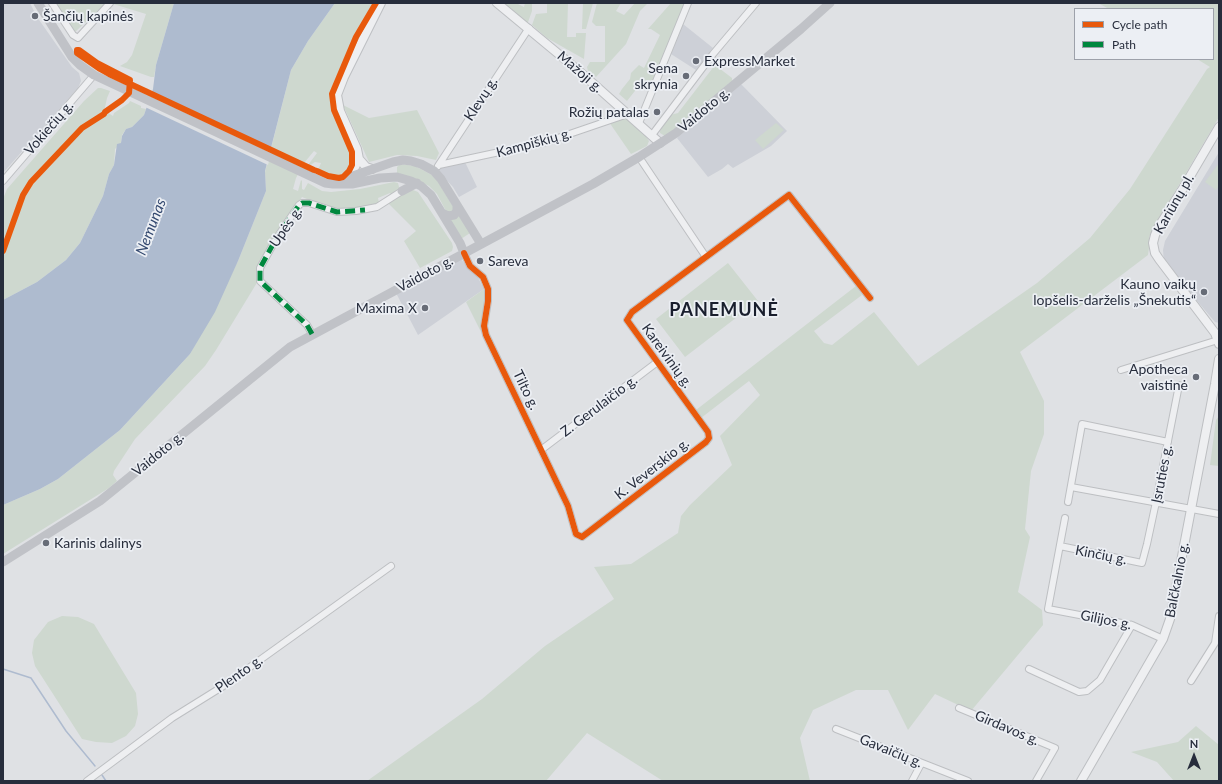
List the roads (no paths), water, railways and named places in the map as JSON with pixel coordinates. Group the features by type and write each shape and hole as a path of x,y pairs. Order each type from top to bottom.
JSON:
{"main road":[{"name":"Tilto g.","path":"38,3 72,57 94,75 325,183 339,184 362,182 380,178 399,177 417,183 428,191 460,243 464,253"},
{"name":"Vaidoto g.","path":"3,562 100,501 290,347 593,184 676,133 812,21 830,3"},
{"path":"397,161 393,170 403,185 402,191"},
{"path":"339,184 350,177 397,161 411,161 436,168 441,179 481,244"},
{"path":"402,191 417,183"},
{"path":"442,213 448,216 454,215 457,211 457,206"}],"street":[{"path":"52,3 74,35 78,38 110,3"},
{"path":"372,169 366,167 359,159 357,150 340,112 337,95 346,73 381,3"},
{"name":"Mažoji g.","path":"497,3 529,28 660,143"},
{"path":"639,124 688,3"},
{"path":"652,135 713,54 756,3"},
{"name":"Klevų g.","path":"436,168 529,28"},
{"name":"Vokiečių g.","path":"3,181 94,75"},
{"name":"Kampiškių g.","path":"436,168 546,142 628,114"},
{"name":"Kariūnų pl.","path":"1219,127 1158,228 1153,243 1155,253 1159,259 1214,332 1219,341"},
{"path":"639,157 706,257 789,195 870,298"},
{"path":"350,177 359,159"},
{"name":"Upės g.","path":"312,334 307,326 260,282 260,268 276,239 299,205 302,203 309,203 337,212 356,211 377,207 402,191"},
{"name":"Tilto g.","path":"464,253 470,266 483,277 486,283 489,295 484,320 484,330 568,506 576,534 582,537"},
{"name":"Kareivinių g.","path":"692,410 656,363 627,320 632,312 706,257"},
{"path":"1121,370 1219,341"},
{"name":"Balčkalnio g.","path":"1081,781 1163,638 1169,624 1216,384 1219,359"},
{"name":"Z. Gerulaičio g.","path":"541,450 656,363"},
{"name":"Įsruties g.","path":"1142,563 1156,502 1179,385"},
{"name":"K. Veverskio g.","path":"582,537 706,442 709,438 708,432 692,410"},
{"path":"1068,502 1082,424 1168,442"},
{"path":"1071,487 1219,514"},
{"path":"1060,546 1065,518"},
{"name":"Kinčių g.","path":"1060,546 1142,563"},
{"name":"Gilijos g.","path":"1060,546 1048,609 1132,625 1163,638"},
{"name":"Plento g.","path":"87,781 168,720 225,685 391,566"},
{"path":"1191,681 1215,643 1219,616"},
{"path":"1029,669 1079,692 1087,691 1100,680 1132,625"},
{"name":"Girdavos g.","path":"959,708 1055,748 1036,781"},
{"name":"Gavaičių g.","path":"836,729 921,764 968,781"},
{"path":"912,781 921,764"}],"water":[{"name":"Nemunas","path":"174,3 335,3 308,41 291,70 265,171 266,191 238,261 215,312 190,354 120,430 58,479 40,489 3,505 3,300 37,282 66,260 80,243 103,196 109,174 114,165 117,144 121,143 122,136 126,129 132,127 144,115 153,89 156,65"}],"waterway":[{"path":"3,669 31,678 66,731 95,766"},
{"path":"102,775 106,781"}],"place":[{"name":"Šančių kapinės","path":"35,16"},
{"name":"ExpressMarket","path":"696,61"},
{"name":"Sena skrynia","path":"686,76"},
{"name":"Rožių patalas","path":"657,112"},
{"name":"Sareva","path":"480,261"},
{"name":"Kauno vaikų lopšelis-darželis „Šnekutis“","path":"1204,292"},
{"name":"Maxima X","path":"425,308"},
{"name":"Apotheca vaistinė","path":"1196,377"},
{"name":"Karinis dalinys","path":"46,543"}],"district":[{"name":"PANEMUNĖ","path":"724,310"}]}
